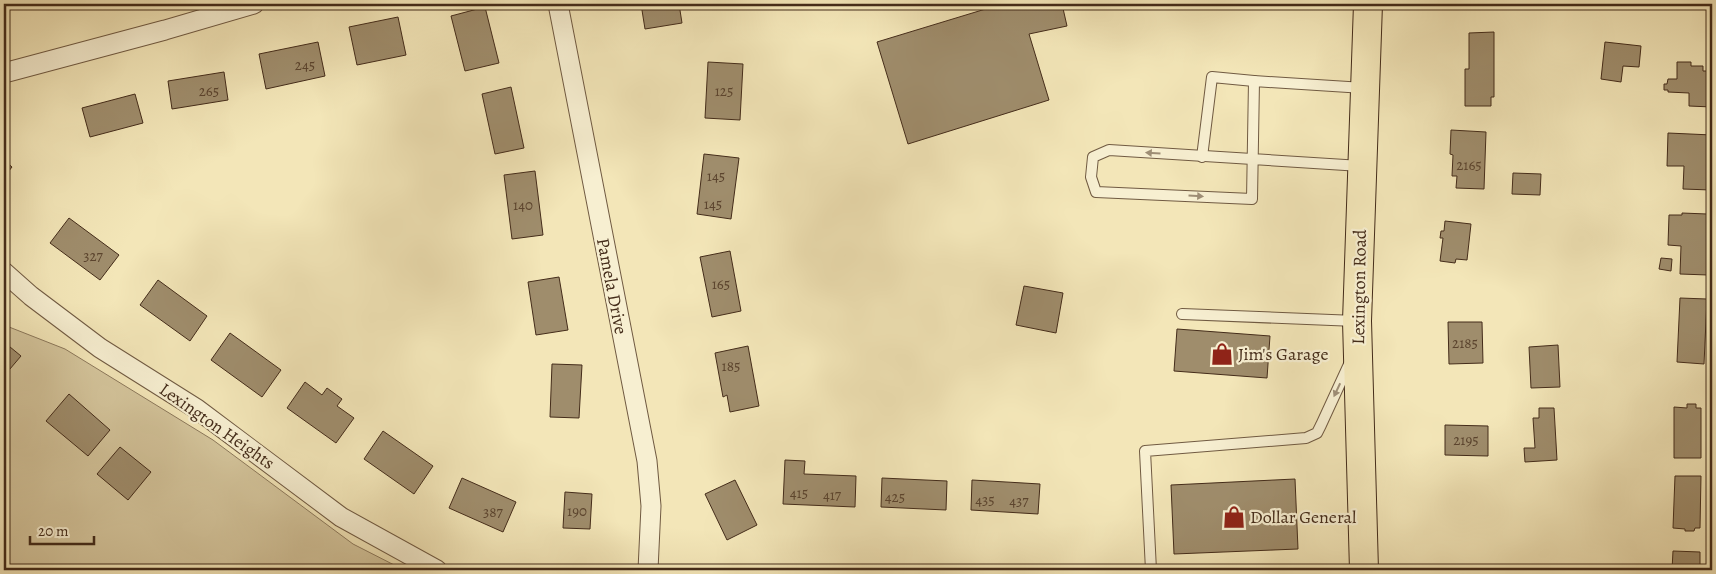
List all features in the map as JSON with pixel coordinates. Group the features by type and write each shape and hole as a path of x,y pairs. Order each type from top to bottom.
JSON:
{"highway":[{"name":"Lexington Road","path":"1364,570 1357,333 1361,166 1368,4"}],"street":[{"path":"4,73 254,4"},
{"name":"Pamela Drive","path":"558,4 647,461 651,506 648,570"},
{"name":"Lexington Heights","path":"4,272 31,296 100,348 198,409 342,517 437,570"}],"lane":[{"path":"1202,157 1212,77 1364,88"},
{"path":"1254,81 1252,159 1252,199 1096,192 1091,177 1093,157 1109,150 1202,157 1252,159 1361,166"},
{"path":"1150,570 1144,451 1306,438 1316,433 1321,425 1357,333 1182,314"}],"shaded area":[{"path":"4,325 65,349 213,440 353,544 404,570 4,570"}],"building":[{"path":"641,4 679,4 682,23 645,29"},
{"path":"1002,4 1062,4 1067,26 1029,34 1049,100 908,144 877,42"},
{"path":"485,7 499,63 465,71 451,16"},
{"path":"398,17 406,55 357,65 349,27"},
{"path":"1494,32 1494,97 1491,97 1491,106 1465,106 1465,69 1469,69 1469,33"},
{"path":"318,42 325,76 266,89 259,54"},
{"path":"1605,42 1641,46 1639,67 1623,66 1621,82 1601,79"},
{"path":"708,62 743,64 740,120 705,118"},
{"path":"1677,62 1691,62 1691,66 1703,66 1703,71 1712,71 1712,107 1689,106 1689,93 1668,92 1668,90 1664,90 1664,84 1667,84 1668,79 1677,79"},
{"path":"224,72 228,100 172,109 168,81"},
{"path":"511,87 524,148 495,154 482,94"},
{"path":"135,94 143,123 90,137 82,108"},
{"path":"1451,130 1486,132 1484,189 1456,188 1457,176 1452,176 1453,155 1450,154"},
{"path":"1668,133 1712,135 1711,190 1683,189 1684,166 1667,166"},
{"path":"704,154 739,158 731,219 697,214"},
{"path":"4,160 12,167 4,177"},
{"path":"535,171 543,235 512,239 504,175"},
{"path":"1513,173 1541,174 1540,195 1512,194"},
{"path":"1707,210 1712,211 1712,258 1709,258 1708,275 1680,274 1681,246 1668,245 1669,215 1682,215 1682,213 1707,214"},
{"path":"69,218 119,255 100,280 50,243"},
{"path":"1445,221 1471,224 1467,260 1456,259 1455,263 1440,261 1443,238 1440,238 1441,231 1444,231"},
{"path":"730,251 741,311 712,317 700,257"},
{"path":"1661,258 1672,259 1671,271 1659,269"},
{"path":"559,277 568,330 536,335 528,282"},
{"path":"158,280 207,316 190,341 140,305"},
{"path":"1024,286 1063,293 1056,333 1016,325"},
{"path":"1680,298 1707,299 1704,364 1677,362"},
{"path":"1448,322 1482,322 1483,363 1449,364"},
{"name":"Jim's Garage","path":"1177,329 1270,336 1267,378 1174,371"},
{"path":"230,333 281,370 262,397 211,360"},
{"path":"4,342 21,356 4,376"},
{"path":"1558,345 1560,387 1531,388 1529,347"},
{"path":"748,346 759,406 730,412 727,395 723,397 715,353"},
{"path":"552,364 582,365 579,418 550,417"},
{"path":"305,382 322,395 327,388 342,399 337,406 354,418 336,443 287,408"},
{"path":"69,394 110,430 88,456 46,421"},
{"path":"1687,404 1696,404 1696,408 1701,408 1701,458 1674,458 1674,407 1687,408"},
{"path":"1539,408 1554,408 1557,460 1525,462 1524,448 1535,448 1533,418 1539,418"},
{"path":"1445,425 1488,426 1488,456 1445,455"},
{"path":"383,431 433,466 414,494 364,459"},
{"path":"120,447 151,472 128,500 97,474"},
{"path":"785,460 805,461 804,474 856,476 855,507 783,504"},
{"path":"1675,476 1701,476 1700,528 1695,528 1694,531 1673,528"},
{"path":"462,478 516,502 503,532 449,508"},
{"path":"882,478 947,481 946,510 881,507"},
{"name":"Dollar General","path":"1295,479 1298,549 1174,554 1171,485"},
{"path":"735,480 757,525 727,540 705,494"},
{"path":"972,480 1040,484 1038,514 971,510"},
{"path":"565,492 592,494 590,529 563,528"},
{"path":"1673,551 1700,552 1700,570 1672,570"}],"place":[{"name":"Jim's Garage","path":"1222,354"},
{"name":"Dollar General","path":"1234,517"}]}
